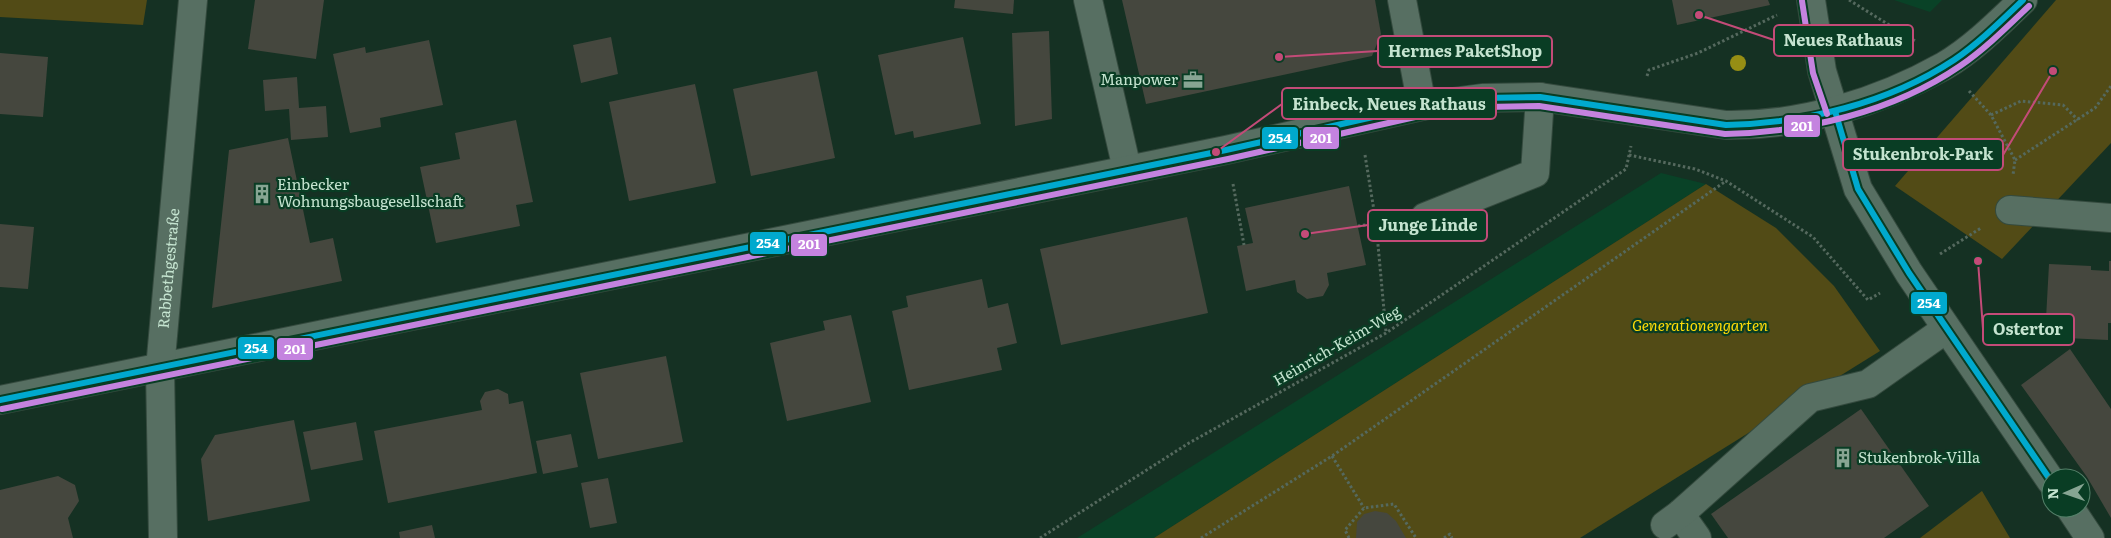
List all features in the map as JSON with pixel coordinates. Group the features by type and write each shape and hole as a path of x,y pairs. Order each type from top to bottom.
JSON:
{"street":[{"name":"Rabbethgestraße","path":"163,538 160,369 193,0"},
{"path":"1088,0 1127,169"},
{"path":"1402,0 1422,106"},
{"path":"0,400 160,369 1226,150 1422,106 1483,98 1540,97 1726,125 1754,125 1835,111 1881,96 1945,65 1995,27 2023,0"},
{"path":"1811,2 1822,71 1858,189 1909,273 2042,468"},
{"path":"1425,217 1535,173 1540,97"},
{"path":"2010,210 2111,218"},
{"path":"1697,538 1672,520 1810,398 1868,384 1946,329"},
{"path":"2077,518 2090,538"}],"path":[{"path":"1849,0 1908,36 1945,65 1991,115 2015,160 2010,210"},
{"name":"Heinrich-Keim-Weg","path":"1040,538 1188,444 1386,333 1626,169 1649,70 1698,53 1791,8 1811,2"},
{"path":"2015,160 2095,108 2111,86"},
{"path":"1991,115 2021,101 2062,105 2078,120"},
{"path":"1360,120 1376,224 1386,333"},
{"path":"1226,150 1244,245"},
{"path":"1201,538 1332,456 1726,181 1695,169 1629,155"},
{"path":"1332,456 1364,508"},
{"path":"1349,538 1345,530 1364,508 1394,504 1416,538"},
{"path":"1444,538 1450,534 1452,538"}],"shaded area":[{"path":"1894,0 1942,0 1930,12"},
{"path":"1661,173 1706,184 1154,538 1077,538"}],"green space":[{"path":"0,0 147,0 143,25 0,17"},
{"path":"2056,0 2111,0 2111,143 2002,259 1895,186"},
{"name":"Generationengarten","path":"1706,184 1776,228 1834,286 1880,351 1580,538 1154,538"},
{"path":"1982,491 2010,538 1920,538"}],"building":[{"path":"255,0 324,0 316,59 248,49"},
{"path":"955,0 1014,0 1013,14 954,8"},
{"path":"1122,0 1375,0 1381,34 1372,56 1146,104"},
{"path":"1672,0 1768,0 1770,5 1677,25"},
{"path":"1049,31 1052,119 1015,126 1012,33"},
{"path":"611,37 618,74 581,83 573,45"},
{"path":"963,37 981,124 914,138 913,131 895,135 878,55"},
{"path":"429,40 443,105 380,118 381,127 350,133 333,54 365,47 366,53"},
{"path":"0,53 48,57 43,117 0,114"},
{"path":"817,71 835,158 751,176 733,89"},
{"path":"297,77 299,108 326,106 328,137 291,140 289,109 265,111 263,80"},
{"path":"695,84 716,183 629,201 609,102"},
{"path":"516,120 533,202 516,205 520,226 436,243 420,167 460,159 455,133"},
{"name":"Einbecker Wohnungsbaugesellschaft","path":"288,138 310,243 333,238 342,281 212,308 229,150"},
{"path":"1349,186 1366,265 1327,273 1329,285 1323,296 1307,299 1297,292 1295,280 1246,291 1237,246 1253,243 1245,208"},
{"path":"1187,217 1208,313 1061,345 1040,249"},
{"path":"0,224 34,227 28,289 0,287"},
{"path":"2109,261 2111,261 2111,323 2108,323 2108,340 2045,337 2049,264 2091,266 2091,270 2109,271"},
{"path":"982,279 988,308 1008,303 1017,343 997,348 1002,370 909,390 892,311 908,307 906,296"},
{"path":"851,315 871,402 787,421 770,343 825,330 823,321"},
{"path":"2070,349 2111,409 2111,518 2091,484 2091,468 2081,468 2021,385"},
{"path":"666,356 683,442 598,459 580,373"},
{"path":"498,389 508,394 509,404 523,401 537,473 388,503 374,431 482,410 480,401 485,392"},
{"name":"Stukenbrok-Villa","path":"1861,409 1929,506 1884,538 1728,538 1711,514"},
{"path":"294,420 310,501 208,521 201,459 215,435"},
{"path":"356,422 363,460 311,470 303,432"},
{"path":"571,434 578,467 543,474 536,441"},
{"path":"58,476 75,485 79,501 68,518 73,538 0,538 0,490"},
{"path":"608,478 617,523 590,528 581,483"},
{"path":"1375,511 1387,513 1396,521 1406,538 1356,538 1357,522 1364,514"},
{"path":"432,525 435,538 400,538 399,532"}],"transit line":[{"name":"254","path":"0,400 1226,150 1422,106 1483,98 1540,97 1726,125 1786,120 1815,115 1873,99 1928,75 1954,60 1990,32 2023,0"},
{"name":"201","path":"1802,1 1813,73 1827,114"},
{"name":"201","path":"2,409 1228,159 1424,115 1484,107 1539,106 1725,134 1786,129 1817,124 1878,107 1934,82 1960,66 1996,38 2029,6"},
{"name":"254","path":"1835,111 1858,189 1909,273 2042,468"}],"place":[{"name":"Neues Rathaus","path":"1699,15"},
{"name":"Hermes PaketShop","path":"1279,57"},
{"name":"Stukenbrok-Park","path":"2053,71"},
{"name":"Manpower","path":"1193,80"},
{"name":"Einbeck, Neues Rathaus","path":"1216,152"},
{"name":"Einbecker Wohnungsbaugesellschaft","path":"262,194"},
{"name":"Junge Linde","path":"1305,234"},
{"name":"Ostertor","path":"1978,261"},
{"name":"Stukenbrok-Villa","path":"1843,458"}]}
